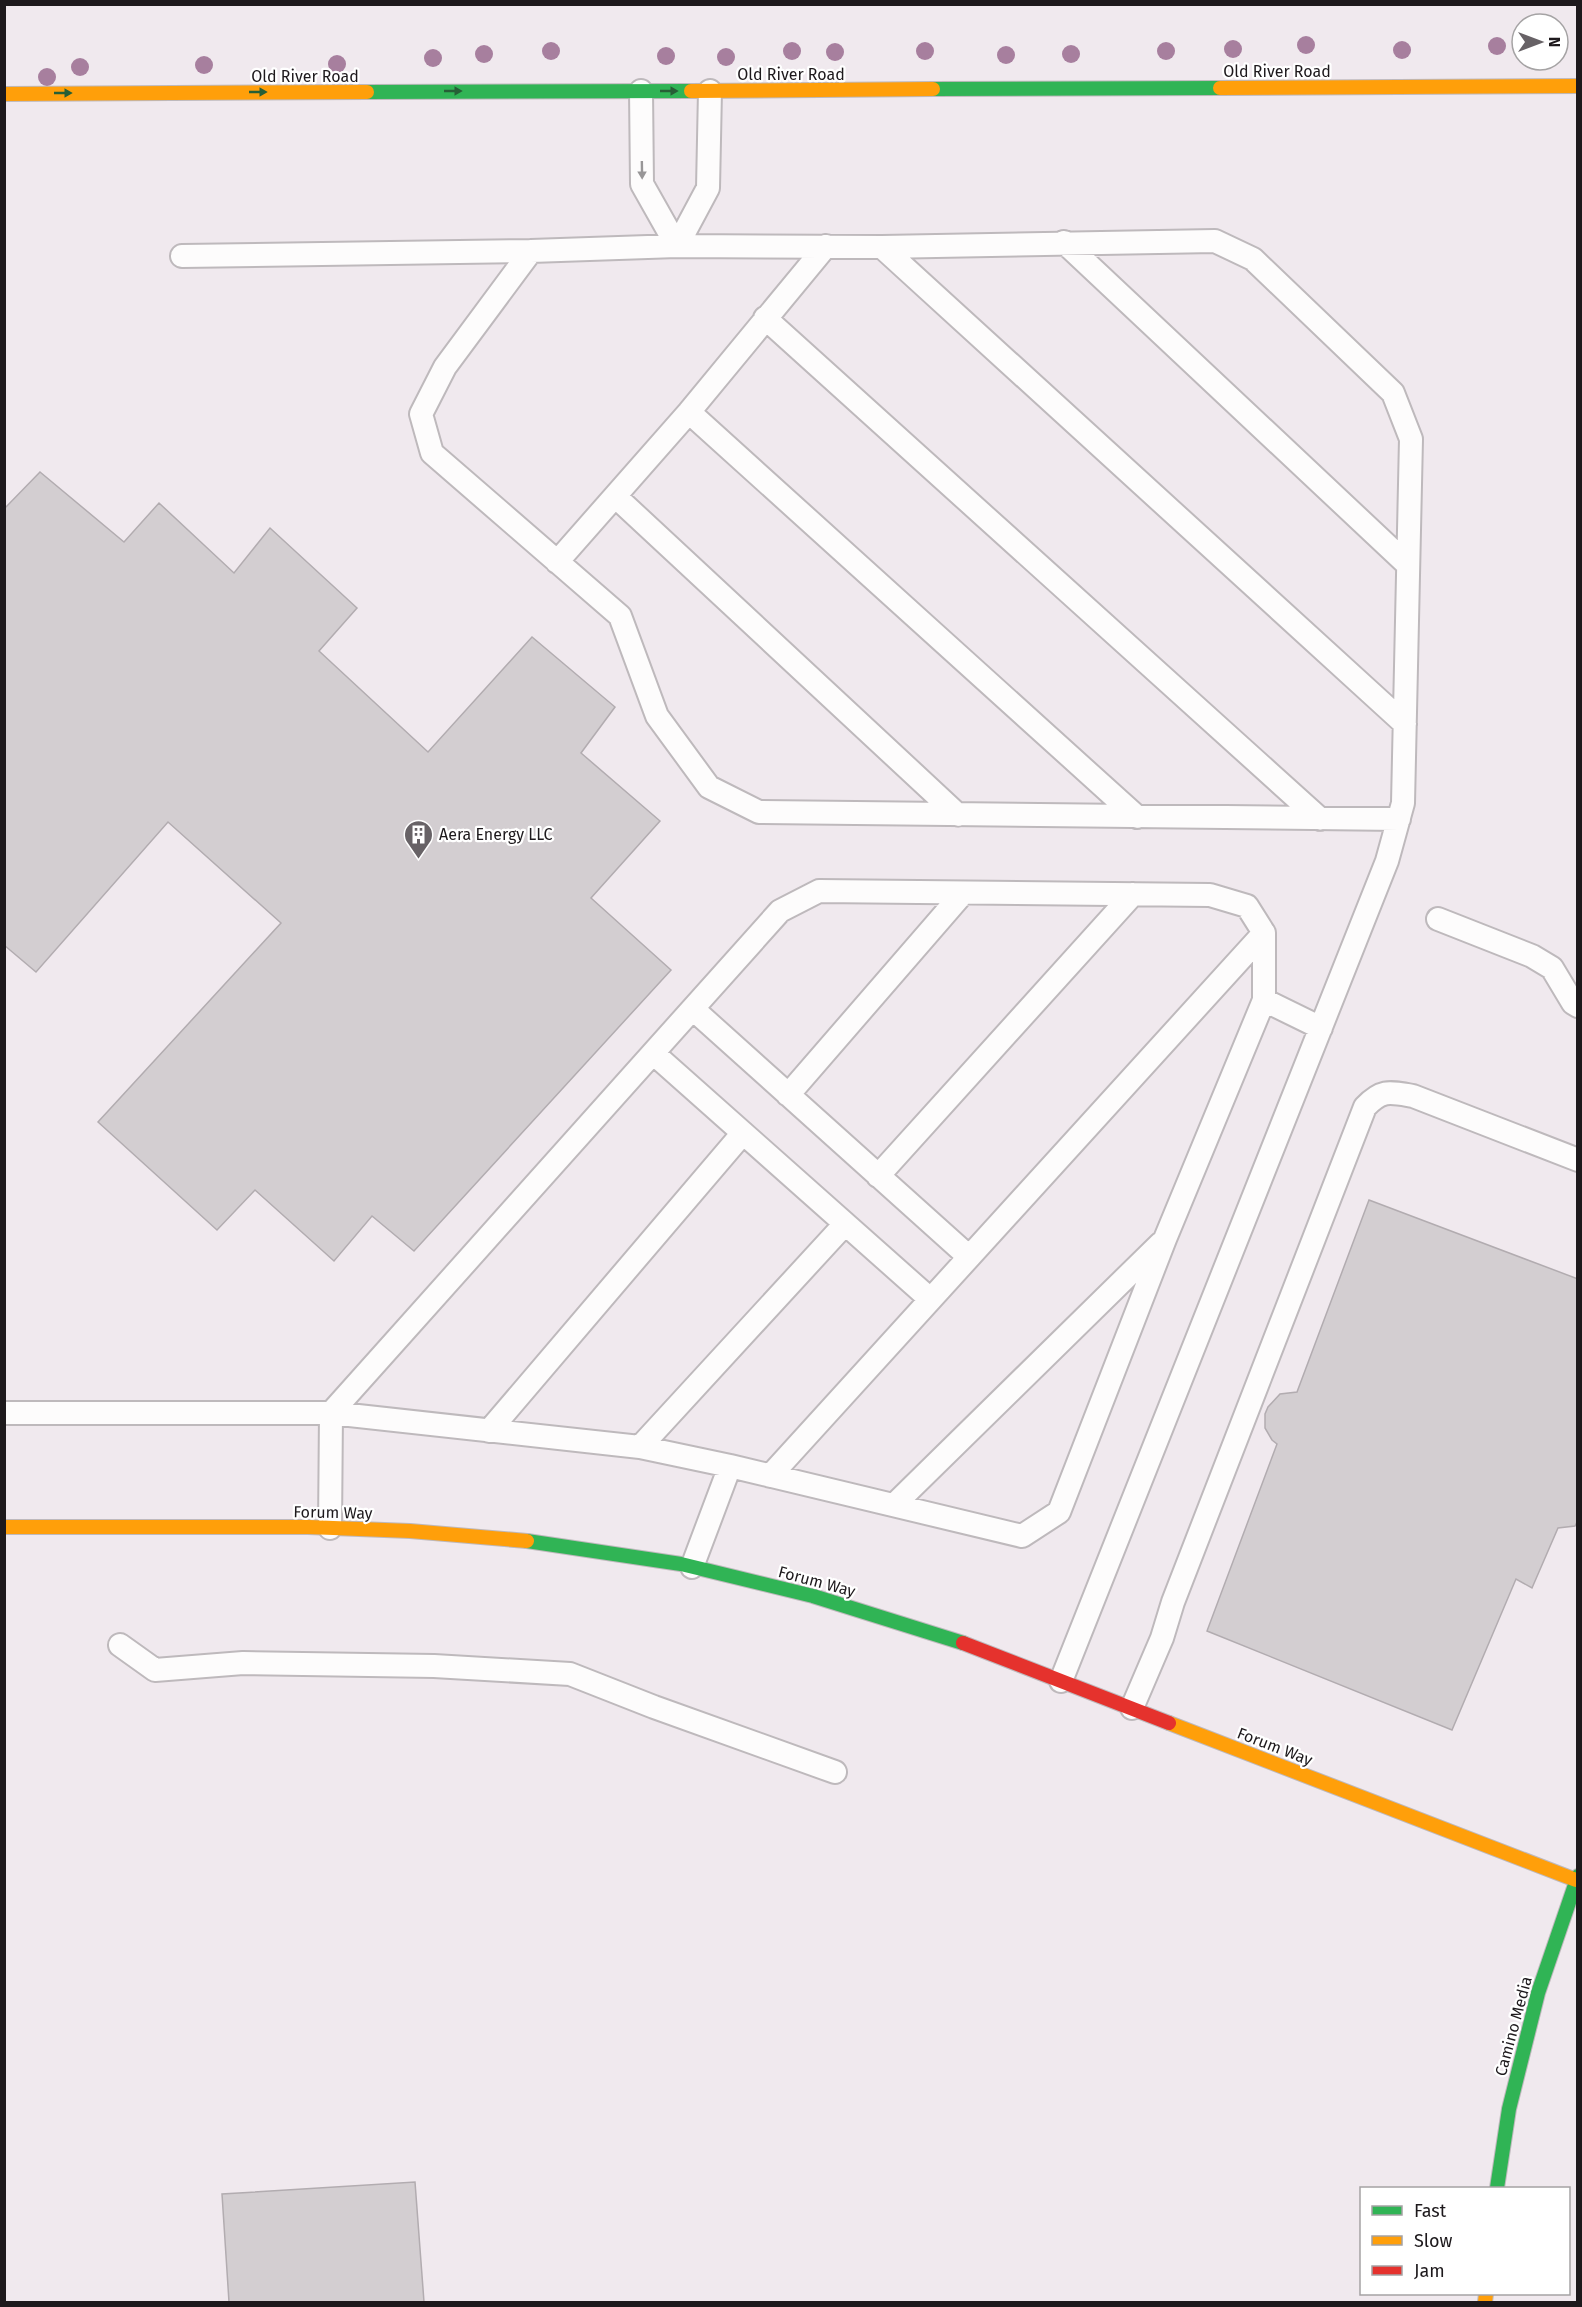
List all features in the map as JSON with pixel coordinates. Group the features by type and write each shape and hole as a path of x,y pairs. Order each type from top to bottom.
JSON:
{"street":[{"name":"Old River Road","path":"4,94 1578,86"},
{"name":"Forum Way","path":"4,1527 330,1528 410,1531 547,1543 692,1567 824,1599 944,1636 1577,1878"},
{"name":"Camino Media","path":"1497,2187 1509,2109 1538,1993 1577,1878"}],"lane":[{"path":"641,91 642,184 677,246"},
{"path":"677,246 708,188 710,91"},
{"path":"182,256 531,251 677,246 882,247 1215,241 1253,259 1394,393 1411,439 1403,803 1399,819 1387,861 1061,1681"},
{"path":"1064,242 1408,565"},
{"path":"557,562 689,412 826,246"},
{"path":"882,247 1405,724"},
{"path":"531,251 445,367 421,414 432,453 620,616 657,716 710,787 759,812 1399,819"},
{"path":"765,318 1320,819"},
{"path":"689,412 1137,817"},
{"path":"615,496 958,814"},
{"path":"4,1413 331,1413 640,1447 730,1466 1022,1536 1059,1512 1166,1239 1264,1000 1264,933 1247,906 1210,895 819,891 780,911 331,1413 330,1528"},
{"path":"788,1095 963,893"},
{"path":"878,1176 1132,894"},
{"path":"1438,919 1532,956 1552,968 1573,1004 1578,1006"},
{"path":"770,1476 1264,933"},
{"path":"1264,1000 1320,1028"},
{"path":"693,1009 969,1257"},
{"path":"653,1053 930,1299"},
{"path":"1132,1708 1162,1638 1195,1546 1365,1107 1376,1096 1394,1093 1413,1096 1578,1160"},
{"path":"489,1431 743,1133"},
{"path":"640,1447 845,1224"},
{"path":"894,1505 1166,1239"},
{"path":"692,1567 730,1466"},
{"path":"120,1645 155,1670 243,1663 434,1666 570,1674 654,1707 835,1772"}],"building":[{"name":"Aera Energy LLC","path":"40,472 124,542 159,503 234,573 270,528 357,608 319,651 428,752 532,637 615,707 581,753 660,821 591,898 671,970 414,1251 372,1216 334,1261 255,1190 217,1230 98,1122 281,923 168,822 36,972 4,945 4,509"},
{"path":"1369,1200 1578,1279 1578,1520 1575,1526 1558,1528 1532,1588 1516,1579 1452,1730 1207,1631 1277,1444 1265,1428 1265,1414 1280,1394 1297,1392"},
{"path":"415,2182 424,2302 229,2302 222,2194"}],"traffic: fast":[{"path":"933,89 1220,88"},
{"path":"367,92 691,91"},
{"path":"527,1541 681,1564 813,1596 963,1643"},
{"path":"1497,2187 1509,2109 1538,1993 1578,1876"}],"traffic: slow":[{"path":"1220,88 1578,86"},
{"path":"691,91 933,89"},
{"path":"4,94 367,92"},
{"path":"4,1527 308,1527 410,1531 527,1541"},
{"path":"1169,1723 1576,1880"},
{"path":"1485,2302 1486,2295"}],"traffic: jam":[{"path":"963,1643 1169,1723"}],"place":[{"name":"Aera Energy LLC","path":"418,860"}]}
